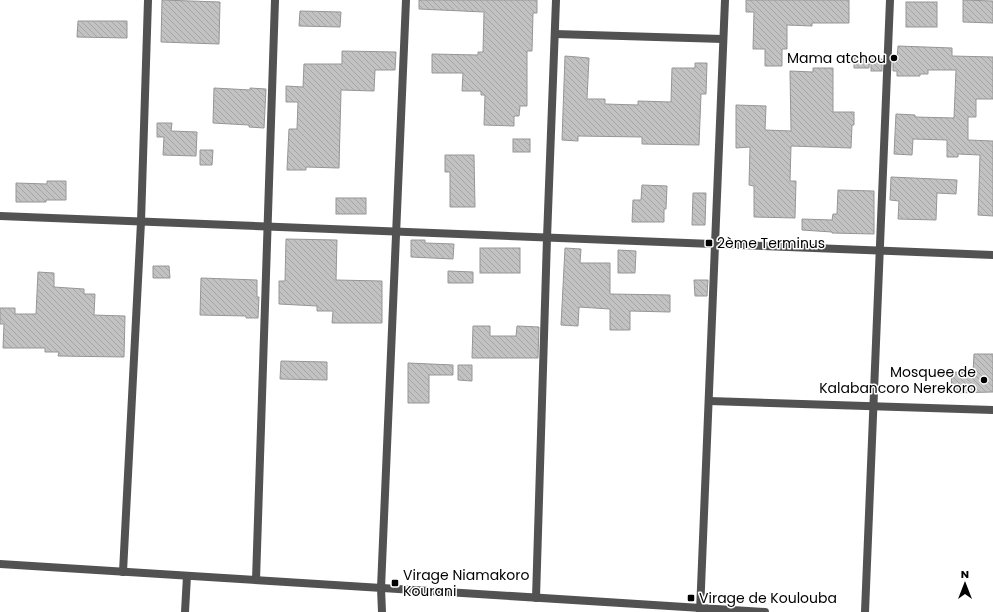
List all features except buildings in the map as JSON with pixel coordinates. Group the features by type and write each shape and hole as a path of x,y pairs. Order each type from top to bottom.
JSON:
{"street":[{"path":"123,572 141,222 148,0"},
{"path":"256,580 275,0"},
{"path":"382,612 381,588 406,0"},
{"path":"536,598 556,0"},
{"path":"700,610 725,0"},
{"path":"865,612 890,0"},
{"path":"555,34 723,39"},
{"path":"0,216 993,255"},
{"path":"709,401 993,410"},
{"path":"0,564 536,598 700,610 765,612"},
{"path":"185,612 187,576"}],"place":[{"name":"Mama atchou","path":"894,58"},
{"name":"2ème Terminus","path":"709,243"},
{"name":"Mosquee de Kalabancoro Nerekoro","path":"984,380"},
{"name":"Virage Niamakoro Kourani","path":"395,583"},
{"name":"Virage de Koulouba","path":"691,598"}]}
